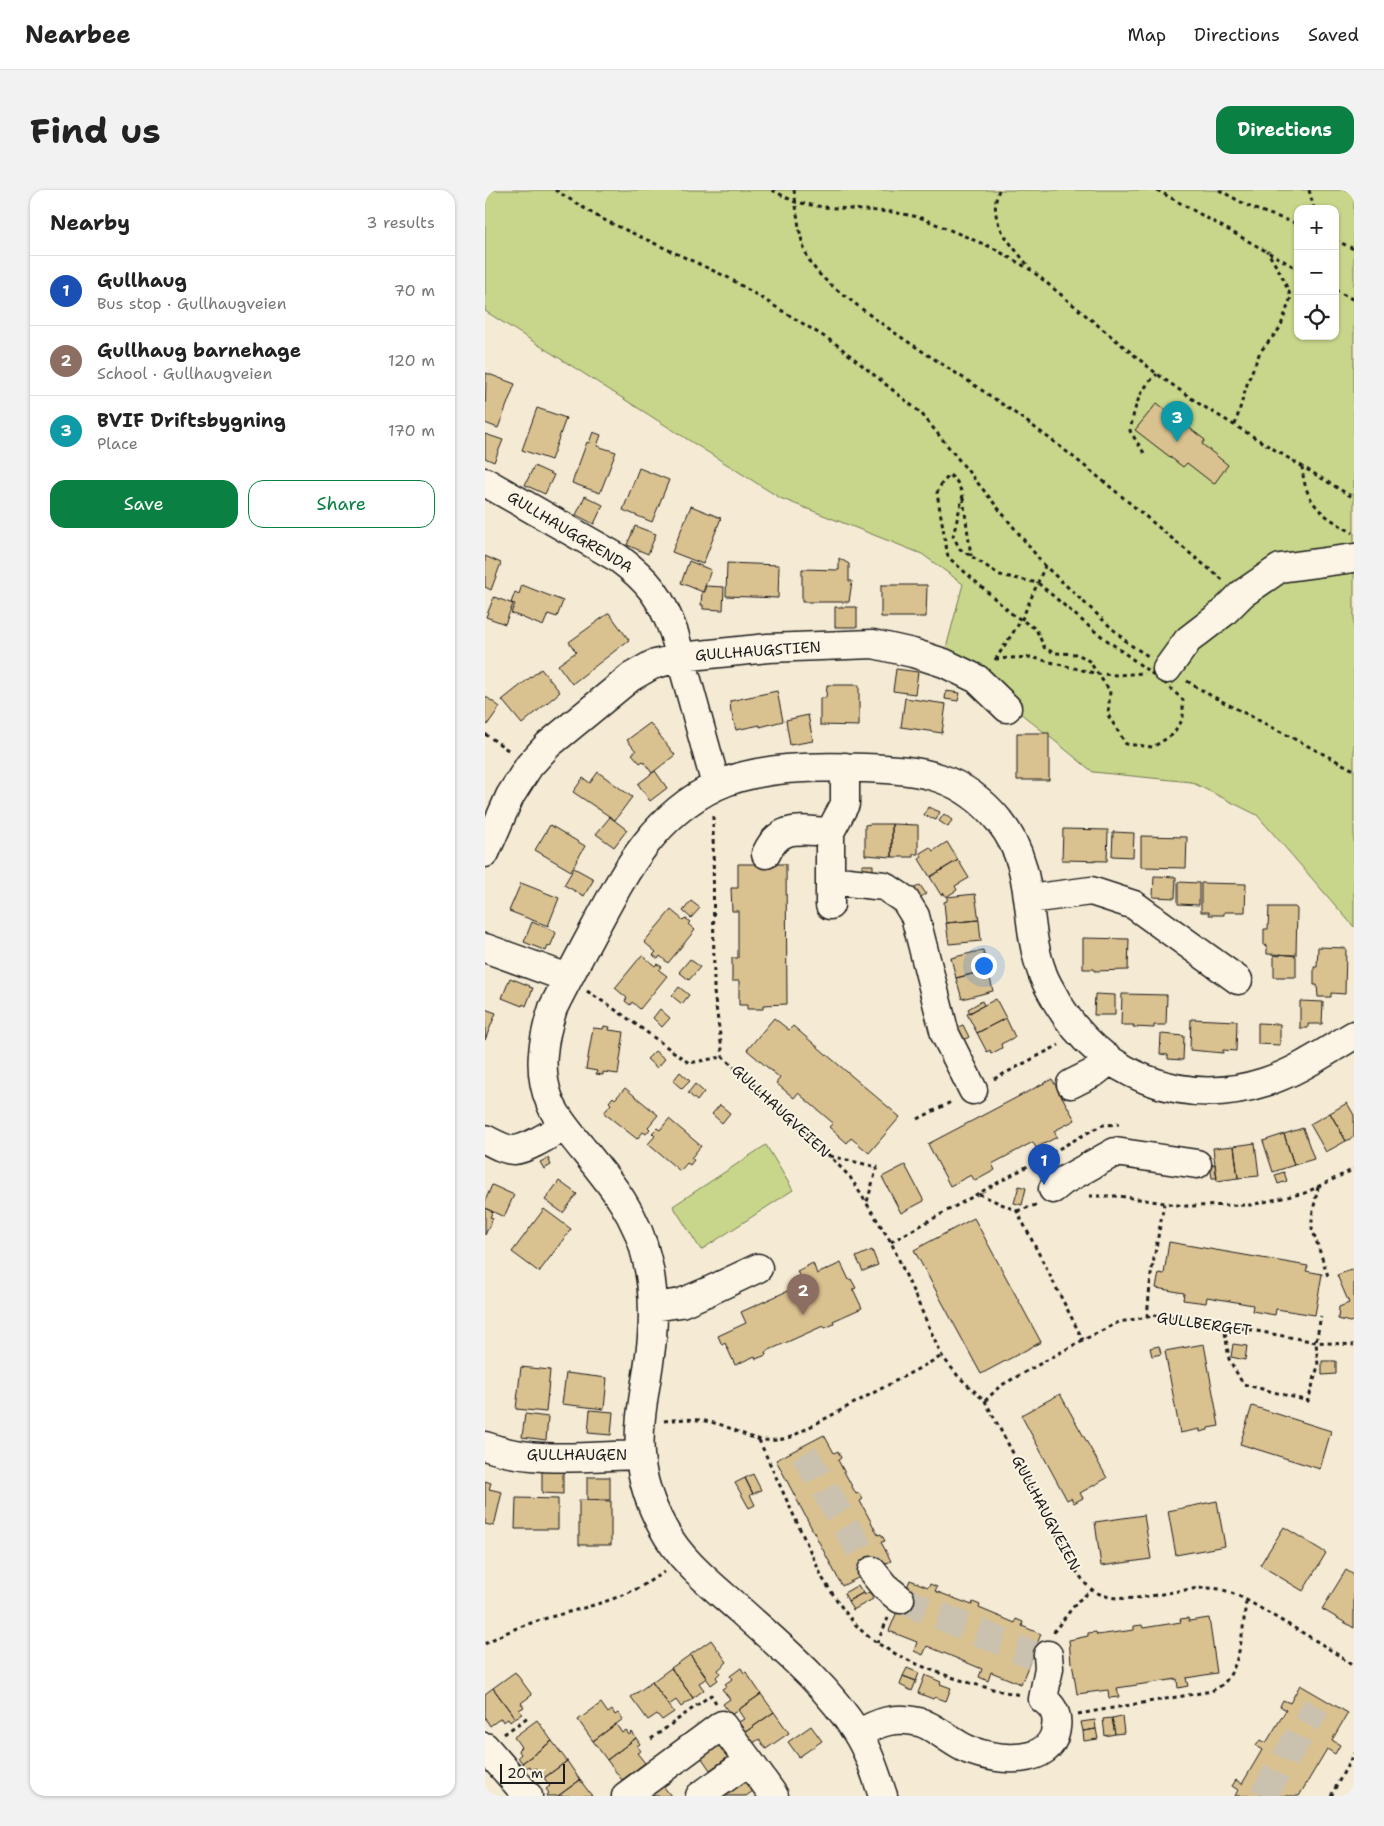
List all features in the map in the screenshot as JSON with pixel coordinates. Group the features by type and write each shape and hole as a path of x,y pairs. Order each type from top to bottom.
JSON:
{"street":[{"name":"GULLHAUGGRENDA","path":"485,482 618,558 638,573 656,593 666,610 681,657 716,785"},
{"path":"1159,671 1188,640 1223,613 1242,594 1280,568 1354,558"},
{"name":"GULLHAUGSTIEN","path":"485,853 510,796 529,766 548,745 631,677 652,665 681,657 768,648 873,644 921,655 944,663 986,669 1007,708"},
{"path":"845,767 845,804 830,832 830,892 884,886 905,900 915,916 945,1034 973,1090"},
{"path":"883,1796 873,1766 858,1734 836,1705 792,1656 684,1558 664,1530 650,1503 640,1455 641,1423 652,1338 653,1307 647,1259 641,1237 628,1208 564,1126 550,1103 544,1079 542,1052 545,1031 553,1008 625,871 646,842 672,815 716,785 743,777 799,768 901,769 945,779 960,786 988,809 1009,835 1021,862 1029,899 1035,947 1042,973 1066,1016 1080,1034 1110,1060 1139,1078 1181,1089 1212,1092 1239,1088 1263,1083 1285,1075 1354,1035"},
{"path":"766,854 772,841 781,834 794,831 830,832"},
{"path":"1029,899 1091,891 1134,905 1238,980"},
{"path":"485,948 568,978"},
{"path":"1071,1084 1095,1072 1110,1060"},
{"path":"485,1139 514,1150 525,1147 564,1126"},
{"path":"1047,1196 1063,1181 1115,1152 1197,1164"},
{"path":"653,1307 681,1303 758,1268"},
{"name":"GULLHAUGEN","path":"485,1446 514,1454 543,1457 640,1455"},
{"path":"872,1571 884,1586 900,1600"},
{"path":"858,1734 875,1725 896,1719 921,1722 969,1750 997,1757 1022,1759 1038,1755 1049,1745 1056,1734 1050,1710 1051,1654"},
{"path":"626,1796 722,1725 774,1796"},
{"path":"485,1747 528,1796"},
{"path":"700,1796 749,1760"}],"path":[{"path":"555,190 600,218 729,278 836,344 921,413 1045,566 1159,671 1183,700 1183,719 1172,735 1153,747 1126,744 1108,715 1109,691 1089,661 1077,654 1056,653 1045,649 1036,629 1012,614 948,557 937,493 941,483 950,475 957,482 963,495 972,557"},
{"path":"772,190 795,202 823,207 892,212 919,217 993,248 1031,270 1157,374 1198,402 1354,498"},
{"path":"794,190 801,243 811,263 831,285 891,332 1022,418 1090,469 1174,541 1242,594"},
{"path":"999,190 994,208 998,225 1031,270"},
{"path":"1157,190 1294,267"},
{"path":"1219,190 1252,208 1294,223"},
{"path":"1309,190 1313,205"},
{"path":"1339,242 1354,249"},
{"path":"1235,425 1260,352 1280,328 1291,297 1281,274 1267,251"},
{"path":"1339,292 1354,300"},
{"path":"1144,452 1130,431 1139,397 1145,386 1157,374"},
{"path":"1302,466 1308,495 1325,516 1354,533"},
{"path":"963,495 953,536 960,549 1000,576 1038,583 1092,629 1159,671 1210,695 1354,770"},
{"path":"986,669 1022,619 1045,566"},
{"path":"986,669 1030,657 1098,674 1117,675 1159,671"},
{"path":"485,734 529,766"},
{"name":"GULLHAUGVEIEN","path":"716,785 713,819 715,992 723,1057 850,1177 891,1242 942,1356 958,1376 985,1401 1077,1572 1093,1589 1110,1598 1137,1598 1199,1588 1220,1590 1246,1601 1331,1649 1354,1667"},
{"path":"568,978 689,1063 723,1057"},
{"path":"918,1119 1080,1034"},
{"path":"891,1242 1103,1125 1119,1124"},
{"path":"829,1156 877,1168 866,1202"},
{"path":"1081,1200 1088,1196 1119,1196 1184,1206 1249,1204 1305,1193 1354,1169"},
{"path":"1318,1187 1312,1228 1328,1276"},
{"path":"979,1194 1017,1211 1083,1340"},
{"path":"1017,1211 1047,1196"},
{"path":"1147,1317 1151,1275 1164,1204"},
{"name":"GULLBERGET","path":"985,1401 1000,1386 1119,1322 1159,1315 1316,1342 1354,1345"},
{"path":"1224,1325 1229,1359 1243,1384 1308,1401 1318,1366 1316,1342 1321,1316"},
{"path":"641,1423 695,1419 712,1422 759,1440 776,1441 791,1437 942,1356"},
{"path":"485,1644 516,1628 538,1620 599,1603 635,1590 684,1558"},
{"path":"1051,1654 1078,1601 1093,1589"},
{"path":"1050,1710 1085,1712 1212,1691 1225,1683 1232,1671 1241,1642 1246,1601"},
{"path":"1331,1796 1354,1753"}],"green space":[{"path":"485,190 1354,190 1354,927 1257,815 1191,782 1093,772 945,652 963,584 922,554 780,498 485,311"},
{"path":"766,1145 793,1190 701,1250 673,1206"}],"building":[{"path":"486,373 515,384 498,428 485,423"},
{"path":"1157,403 1205,440 1202,444 1228,465 1214,484 1187,463 1183,467 1135,430"},
{"path":"537,408 566,418 551,460 522,450"},
{"path":"593,432 601,435 597,446 616,452 600,493 572,483 587,442 589,443"},
{"path":"485,434 503,440 494,462 485,458"},
{"path":"534,466 554,475 545,494 525,485"},
{"path":"639,468 669,480 652,522 623,510"},
{"path":"585,496 603,505 594,524 576,515"},
{"path":"691,506 721,518 703,564 672,552"},
{"path":"635,526 656,534 648,554 627,545"},
{"path":"485,556 501,563 491,590 485,587"},
{"path":"839,558 849,564 849,581 852,581 849,602 802,602 802,569 839,570"},
{"path":"689,561 711,570 703,592 681,583"},
{"path":"727,563 779,565 778,598 726,596"},
{"path":"522,585 563,601 557,617 548,614 543,626 511,613 515,604 511,603 515,592 519,594"},
{"path":"881,585 927,585 926,617 881,617"},
{"path":"705,586 724,587 723,610 703,609 703,605 701,605 702,592 705,592"},
{"path":"494,597 513,604 505,624 486,617"},
{"path":"835,607 857,607 857,627 835,627"},
{"path":"609,613 629,640 572,684 558,665 576,652 569,642"},
{"path":"541,669 560,692 522,724 502,700"},
{"path":"896,669 918,672 915,694 893,691"},
{"path":"827,685 859,685 859,726 820,725 820,698 826,698"},
{"path":"777,691 783,721 760,727 760,725 736,730 730,701"},
{"path":"946,691 960,693 958,701 945,699"},
{"path":"485,696 500,707 487,725 485,724"},
{"path":"905,698 946,704 942,733 901,727"},
{"path":"808,715 813,741 790,745 786,720"},
{"path":"650,723 675,755 652,773 643,761 640,763 632,754 636,751 627,740"},
{"path":"1017,733 1049,733 1049,780 1017,780"},
{"path":"655,771 667,788 650,801 638,784"},
{"path":"598,772 632,797 615,820 573,792 583,778 590,783"},
{"path":"928,807 940,812 936,820 924,815"},
{"path":"944,814 952,820 948,827 939,821"},
{"path":"610,817 627,830 614,847 596,834"},
{"path":"892,824 892,857 865,855 865,825"},
{"path":"892,824 918,825 918,854 913,854 913,857 892,857"},
{"path":"550,825 585,846 571,871 535,850"},
{"path":"1063,829 1108,830 1107,861 1062,860"},
{"path":"1113,832 1134,833 1133,857 1112,856"},
{"path":"1141,836 1187,837 1186,868 1141,867"},
{"path":"947,842 958,860 930,877 919,859 922,857 920,853 930,847 933,851"},
{"path":"958,860 969,878 955,886 957,890 946,897 944,893 941,895 930,877"},
{"path":"738,864 786,864 787,1004 763,1005 763,1009 747,1009 747,1005 739,1005 739,981 732,981 732,958 738,958 738,911 732,911 731,888 738,888"},
{"path":"862,865 873,865 873,873 862,873"},
{"path":"574,868 594,879 584,896 564,885"},
{"path":"1154,876 1176,877 1175,898 1153,897"},
{"path":"1178,882 1199,883 1199,905 1178,904"},
{"path":"521,883 559,898 548,926 509,911"},
{"path":"1201,883 1246,884 1245,912 1224,912 1224,915 1209,915 1209,912 1201,912"},
{"path":"920,885 926,894 919,898 913,889"},
{"path":"975,894 979,920 946,923 944,902 947,901 947,897"},
{"path":"691,901 700,908 691,918 683,911"},
{"path":"1269,907 1295,907 1297,909 1296,955 1267,954 1267,945 1264,946 1264,929 1268,929"},
{"path":"671,910 683,920 685,918 690,922 688,924 695,930 668,963 660,956 658,959 653,955 656,952 644,942"},
{"path":"979,920 981,941 949,944 946,923"},
{"path":"532,922 556,933 550,947 548,946 546,951 524,942"},
{"path":"1083,938 1129,939 1128,970 1094,971 1094,969 1083,969"},
{"path":"1318,947 1346,948 1345,994 1331,993 1331,997 1318,997 1317,985 1314,985 1314,967 1317,967"},
{"path":"983,950 988,970 956,978 951,958"},
{"path":"1280,954 1296,956 1296,977 1274,977 1274,955 1280,956"},
{"path":"642,955 655,966 657,964 662,967 659,970 667,976 640,1009 632,1002 630,1005 625,1001 627,998 615,988"},
{"path":"690,959 700,967 689,980 679,972"},
{"path":"988,970 993,991 962,999 956,978"},
{"path":"510,978 533,988 526,1006 502,998"},
{"path":"679,987 689,995 682,1004 672,996"},
{"path":"1095,994 1115,995 1115,1015 1094,1015"},
{"path":"1122,994 1167,995 1166,1025 1154,1025 1154,1028 1121,1025"},
{"path":"996,999 1006,1018 977,1033 967,1014"},
{"path":"982,1001 984,1005 970,1013 968,1009"},
{"path":"1300,1001 1323,1002 1322,1024 1308,1024 1308,1028 1300,1028"},
{"path":"485,1009 496,1013 485,1040"},
{"path":"660,1009 670,1018 662,1027 653,1018"},
{"path":"774,1018 789,1030 793,1026 900,1117 869,1153 851,1138 847,1143 829,1127 833,1123 798,1093 794,1098 776,1083 780,1078 747,1050"},
{"path":"1006,1018 1015,1037 1001,1044 1002,1048 991,1054 990,1050 987,1052 977,1033"},
{"path":"1191,1019 1237,1021 1236,1051 1223,1050 1223,1053 1190,1050"},
{"path":"1258,1023 1280,1024 1280,1045 1258,1044"},
{"path":"963,1025 969,1037 959,1042 953,1029"},
{"path":"604,1026 610,1027 609,1030 624,1032 618,1074 603,1072 603,1075 596,1074 597,1071 586,1069 593,1028 603,1029"},
{"path":"1161,1034 1184,1036 1183,1060 1168,1059 1168,1055 1160,1054"},
{"path":"655,1051 665,1059 657,1068 647,1059"},
{"path":"680,1072 690,1081 682,1089 673,1081"},
{"path":"1052,1079 1075,1120 1054,1131 1057,1137 1036,1148 1033,1142 992,1164 995,1170 975,1181 971,1175 950,1186 928,1144"},
{"path":"695,1084 704,1092 697,1101 688,1093"},
{"path":"625,1088 658,1115 648,1127 650,1129 646,1134 643,1132 637,1139 604,1113 611,1104 609,1102 613,1097 615,1099"},
{"path":"1347,1103 1354,1115 1354,1137 1346,1141 1330,1113"},
{"path":"720,1105 730,1113 722,1123 712,1114"},
{"path":"1330,1113 1346,1141 1326,1152 1310,1124"},
{"path":"669,1119 701,1146 691,1158 694,1160 690,1165 687,1163 680,1171 648,1144 655,1136 652,1133 657,1128 660,1130"},
{"path":"1303,1128 1314,1159 1294,1165 1284,1134"},
{"path":"1284,1134 1294,1165 1273,1172 1263,1141"},
{"path":"1255,1143 1259,1176 1238,1178 1234,1146"},
{"path":"1234,1146 1238,1178 1217,1181 1213,1148"},
{"path":"548,1158 551,1165 544,1169 540,1162"},
{"path":"1215,1164 1217,1178 1212,1178 1210,1165"},
{"path":"905,1165 924,1201 901,1213 882,1177"},
{"path":"1284,1172 1287,1181 1278,1184 1275,1175"},
{"path":"559,1181 577,1194 563,1213 545,1200"},
{"path":"492,1185 514,1195 504,1217 485,1208 485,1201"},
{"path":"1019,1186 1026,1188 1022,1205 1014,1203"},
{"path":"485,1208 493,1212 490,1217 493,1218 485,1235"},
{"path":"544,1209 571,1229 539,1272 512,1252"},
{"path":"974,1218 1041,1342 981,1374 914,1250"},
{"path":"1169,1242 1308,1266 1306,1271 1322,1274 1315,1315 1276,1309 1275,1315 1252,1311 1253,1305 1207,1297 1206,1303 1183,1300 1184,1293 1156,1288 1159,1273 1164,1274"},
{"path":"872,1250 878,1265 863,1271 856,1257"},
{"path":"813,1263 817,1274 841,1263 849,1280 851,1279 856,1288 853,1289 862,1308 833,1321 834,1324 825,1328 823,1326 765,1352 766,1355 756,1359 755,1356 735,1365 725,1343 722,1345 718,1336 746,1323 741,1312 794,1288 793,1286 802,1282 797,1271"},
{"path":"1354,1269 1354,1320 1350,1322 1338,1319 1339,1307 1349,1303 1337,1275"},
{"path":"1204,1344 1219,1426 1200,1432 1200,1429 1180,1433 1165,1351"},
{"path":"1233,1344 1247,1346 1245,1360 1231,1357"},
{"path":"1159,1346 1161,1354 1152,1356 1150,1348"},
{"path":"1322,1361 1336,1361 1336,1374 1322,1375"},
{"path":"521,1367 550,1370 546,1412 516,1409"},
{"path":"566,1373 607,1378 604,1409 562,1404"},
{"path":"1060,1394 1107,1478 1080,1493 1083,1498 1074,1503 1071,1498 1067,1500 1021,1415"},
{"path":"1252,1406 1331,1431 1320,1469 1240,1444"},
{"path":"590,1410 613,1412 611,1435 588,1433"},
{"path":"525,1414 548,1417 546,1440 522,1437"},
{"path":"824,1435 834,1453 838,1451 841,1458 838,1460 856,1494 859,1493 863,1499 860,1501 878,1535 881,1534 885,1541 881,1542 891,1561 842,1586 776,1460"},
{"path":"542,1470 563,1471 563,1494 542,1493"},
{"path":"753,1474 761,1490 753,1494 745,1478"},
{"path":"587,1477 610,1477 610,1500 587,1500"},
{"path":"745,1478 753,1494 750,1495 755,1505 749,1508 735,1483"},
{"path":"485,1481 491,1483 489,1489 502,1492 494,1526 485,1524"},
{"path":"516,1498 558,1499 558,1529 515,1529"},
{"path":"579,1500 611,1501 611,1545 579,1545"},
{"path":"1217,1501 1225,1546 1176,1555 1168,1511"},
{"path":"1144,1515 1151,1559 1101,1566 1095,1522"},
{"path":"1284,1527 1326,1553 1303,1591 1260,1565"},
{"path":"1346,1570 1354,1575 1354,1628 1322,1609"},
{"path":"910,1580 928,1587 930,1584 937,1587 935,1591 972,1605 973,1602 980,1605 979,1608 1015,1623 1016,1619 1023,1622 1022,1626 1041,1634 1021,1684 991,1672 988,1681 979,1677 982,1669 927,1646 923,1655 914,1651 917,1642 889,1631"},
{"path":"858,1585 863,1593 848,1601 844,1593"},
{"path":"870,1592 873,1599 853,1610 848,1601 863,1593 864,1595"},
{"path":"1188,1618 1189,1621 1209,1618 1217,1673 1186,1678 1188,1686 1178,1688 1177,1679 1117,1688 1119,1697 1109,1698 1108,1690 1077,1694 1069,1640 1088,1636 1088,1633 1096,1632 1097,1635 1134,1630 1134,1626 1142,1625 1143,1628 1181,1622 1180,1619"},
{"path":"711,1640 727,1662 718,1670 720,1673 716,1677 718,1680 711,1685 690,1655"},
{"path":"690,1655 707,1678 699,1683 704,1690 693,1698 671,1668"},
{"path":"671,1668 693,1698 681,1707 676,1700 669,1705 652,1682"},
{"path":"741,1668 744,1673 746,1672 761,1694 731,1715 723,1704 730,1699 722,1689 732,1679 730,1676"},
{"path":"907,1668 919,1673 916,1681 903,1676"},
{"path":"515,1672 532,1695 521,1703 524,1707 519,1710 522,1714 515,1718 493,1688"},
{"path":"925,1675 951,1688 946,1701 935,1697 933,1699 918,1693"},
{"path":"903,1676 916,1681 912,1691 900,1685"},
{"path":"652,1682 674,1712 662,1720 657,1714 648,1720 631,1697"},
{"path":"1300,1685 1348,1713 1332,1740 1340,1745 1335,1754 1327,1749 1299,1796 1235,1796 1238,1790 1232,1786 1236,1780 1242,1784 1262,1750 1256,1746 1260,1740 1266,1743 1286,1710 1280,1706 1283,1700 1290,1703"},
{"path":"493,1688 515,1718 510,1722 508,1719 503,1722 501,1718 490,1726 485,1718 485,1694"},
{"path":"761,1694 774,1712 744,1733 737,1723 744,1719 738,1710"},
{"path":"601,1703 608,1713 612,1710 615,1715 618,1713 623,1719 593,1741 578,1720"},
{"path":"774,1712 789,1733 766,1749 759,1739 752,1744 744,1733"},
{"path":"1122,1716 1124,1733 1115,1734 1112,1718"},
{"path":"1112,1718 1115,1734 1105,1736 1103,1719"},
{"path":"537,1720 552,1741 522,1763 518,1757 521,1754 518,1750 521,1747 514,1737"},
{"path":"1095,1720 1096,1729 1083,1731 1081,1722"},
{"path":"616,1724 622,1733 626,1730 629,1735 632,1732 636,1738 607,1760 593,1741"},
{"path":"811,1726 822,1741 799,1757 788,1742"},
{"path":"1096,1729 1098,1739 1084,1741 1083,1731"},
{"path":"636,1738 640,1744 637,1746 641,1751 637,1753 645,1763 622,1780 607,1760"},
{"path":"721,1738 732,1754 710,1770 699,1754"},
{"path":"552,1741 567,1761 544,1778 536,1768 532,1770 529,1766 526,1768 522,1763"},
{"path":"567,1761 580,1780 558,1796 546,1796 549,1793 546,1789 550,1786 544,1778"},
{"path":"746,1773 757,1788 746,1796 714,1796"},
{"path":"580,1780 592,1796 558,1796"},
{"path":"660,1782 671,1796 643,1796"}],"tunnel":[{"path":"804,1453 872,1571"},
{"path":"900,1599 1033,1655"},
{"path":"1263,1796 1317,1706"}],"place":[{"name":"BVIF Driftsbygning","path":"1177,442"},
{"name":"Gullhaug","path":"1044,1185"},
{"name":"Gullhaug barnehage","path":"803,1315"}]}
